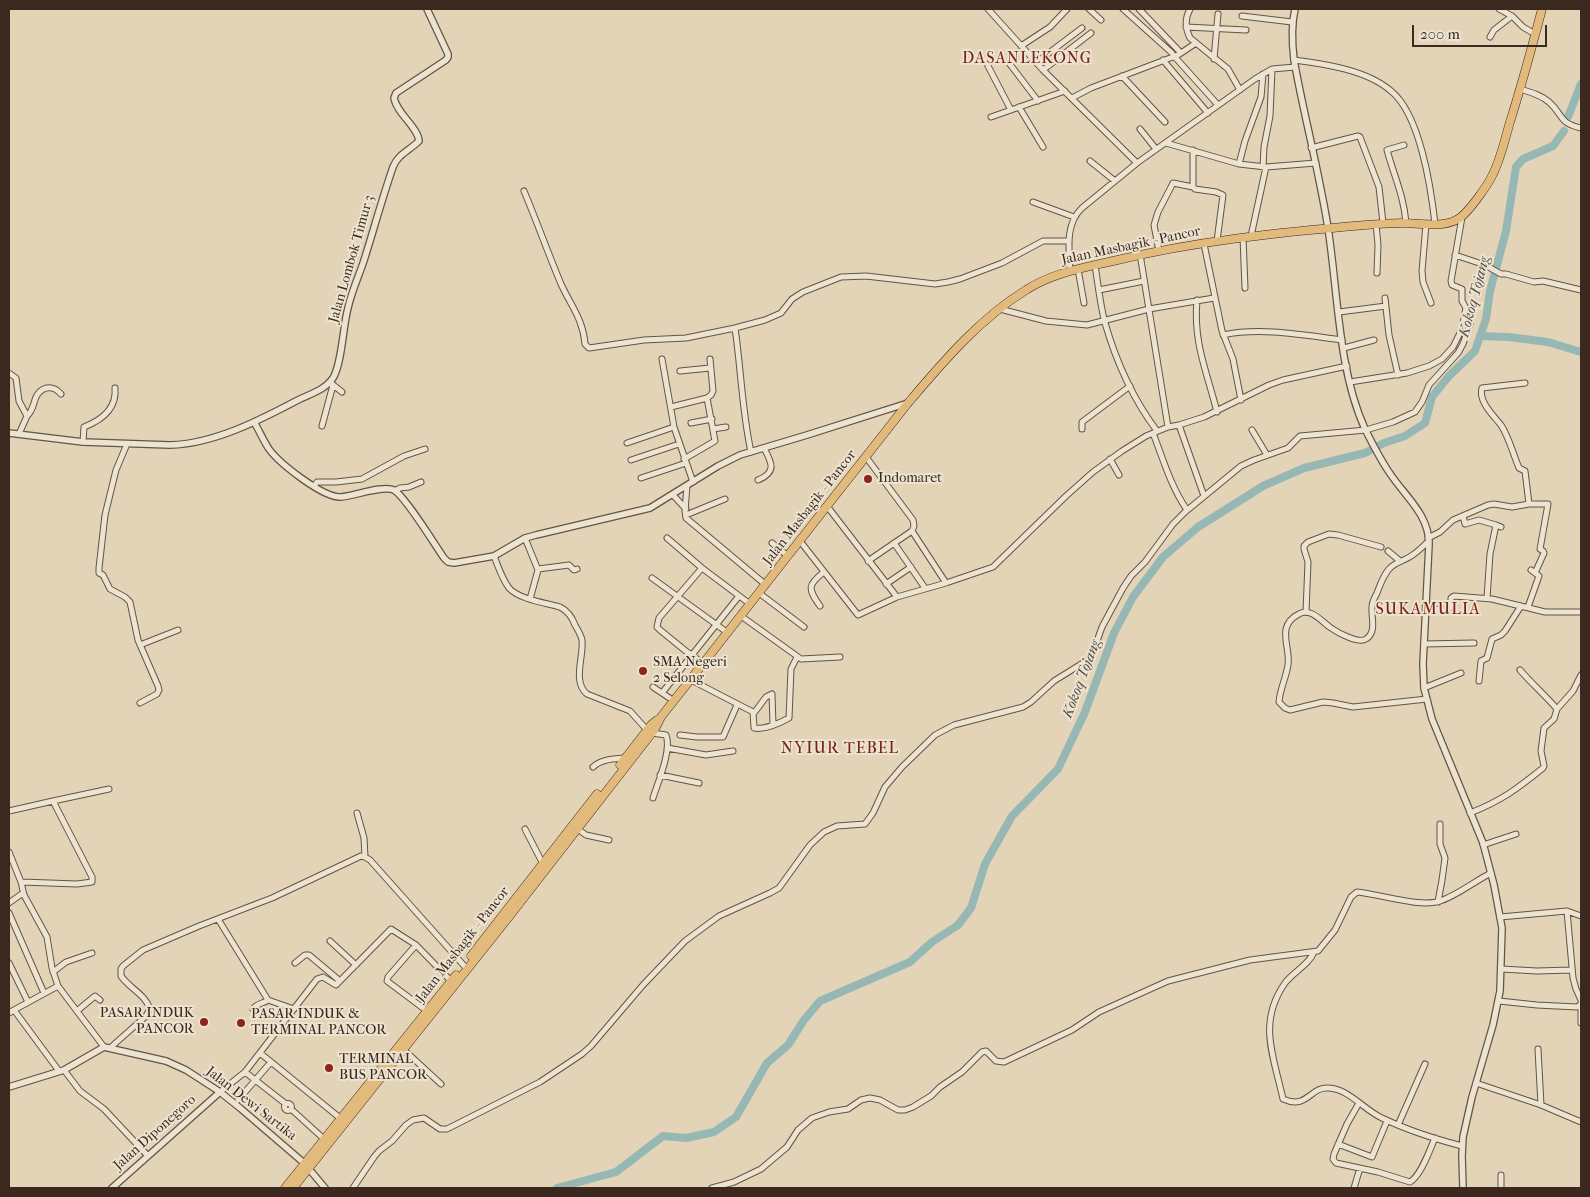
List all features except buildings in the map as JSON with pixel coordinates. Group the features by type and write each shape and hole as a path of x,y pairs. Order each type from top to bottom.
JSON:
{"main road":[{"path":"1462,217 1494,173 1542,9"},
{"name":"Jalan Masbagik - Pancor","path":"285,1188 307,1166 403,1049 465,967 908,403 946,358 1000,309 1028,289 1050,278 1074,270 1140,254 1247,237 1379,224 1435,224 1452,222 1462,217"},
{"name":"Jalan Masbagik - Pancor","path":"526,890 543,864 575,827 625,758 650,731"},
{"name":"Jalan Masbagik - Pancor","path":"293,1188 324,1139 340,1118 451,981 465,967"}],"street":[{"name":"Jalan Lombok Timur 3","path":"331,384 337,369 348,306 366,256 394,164 402,154 419,141 417,134 399,110 394,98 396,93 448,57 427,9"},
{"path":"988,9 1043,70 1137,163"},
{"path":"1022,46 1050,28 1067,9"},
{"path":"1089,9 1101,20"},
{"path":"1122,9 1173,54 1218,105"},
{"path":"1139,9 1181,52"},
{"path":"1295,9 1292,22 1295,68 1328,228 1342,340 1350,382 1372,443 1395,480 1419,511 1426,526 1429,539 1424,644 1424,688 1426,699 1432,719 1483,845 1500,917 1502,939 1499,1001 1468,1114 1462,1146 1463,1188"},
{"path":"1498,9 1512,16 1535,34"},
{"path":"1187,10 1186,27 1190,38 1231,73 1240,90"},
{"path":"1214,59 1218,14"},
{"path":"1242,16 1292,22"},
{"path":"1490,37 1494,30 1512,16"},
{"path":"1186,27 1246,30"},
{"path":"1037,62 1082,28"},
{"path":"1043,70 1091,33"},
{"path":"1072,98 1091,88 1163,60 1196,43"},
{"path":"1163,60 1208,113"},
{"path":"1294,60 1343,69 1386,86 1398,98 1419,142 1435,224"},
{"path":"1009,63 1038,101"},
{"path":"988,66 1011,110"},
{"path":"1084,303 1074,270 1069,241 1074,217 1137,163 1263,74 1272,69 1295,68"},
{"path":"1245,288 1247,237 1264,167 1264,147 1270,116 1272,69"},
{"path":"1239,164 1261,97 1263,74"},
{"path":"1122,76 1164,122"},
{"path":"1520,89 1548,101 1567,124 1581,128"},
{"path":"992,117 1019,106 1065,92"},
{"path":"1019,106 1043,147"},
{"path":"1140,129 1156,149"},
{"path":"1312,148 1360,137 1378,187 1377,273"},
{"path":"1166,143 1239,164 1264,167 1316,163"},
{"path":"1404,145 1387,150 1403,198 1406,223"},
{"path":"1193,150 1193,187"},
{"path":"1090,162 1115,181"},
{"path":"1159,251 1154,225 1158,212 1173,183 1223,194 1217,241"},
{"path":"524,191 562,286 578,315 586,347 593,348 644,340 673,340 765,320 778,314 792,299 803,292 841,277 866,276 941,284 1002,263 1043,242 1069,241"},
{"path":"1033,202 1074,217"},
{"path":"1350,382 1415,371 1442,359 1453,347 1462,329 1466,308 1462,301 1461,288 1451,283 1462,217"},
{"path":"1426,224 1422,271 1431,302"},
{"path":"1204,244 1222,335 1233,359 1241,400"},
{"path":"1140,254 1168,427"},
{"path":"1455,256 1486,265 1496,271 1528,281 1543,281 1581,290"},
{"path":"1095,265 1105,321 1119,362 1155,432 1178,498 1187,510"},
{"path":"1099,290 1144,281"},
{"path":"1000,309 1052,322 1080,325 1105,321 1149,309 1214,298"},
{"path":"1385,298 1389,335 1398,375"},
{"path":"1197,300 1196,324 1201,356 1217,412"},
{"path":"1339,312 1386,306"},
{"path":"353,1188 374,1157 413,1120 424,1118 440,1129 447,1129 532,1087 582,1054 674,951 702,927 719,916 779,888 810,845 824,832 838,826 866,824 885,787 902,767 935,735 954,725 1023,707 1054,681 1091,658 1100,632 1131,576 1146,562 1173,524 1187,510 1241,466 1266,453 1288,448 1300,436 1366,430 1393,422 1415,412 1422,402 1429,385 1458,353 1470,324"},
{"path":"735,328 746,426 751,452"},
{"path":"1222,335 1267,332 1342,340"},
{"path":"1344,348 1374,340"},
{"path":"662,359 674,427 690,484 686,515 692,524 766,585"},
{"path":"671,407 710,396 713,391 710,359"},
{"path":"800,541 858,615 897,597 993,567 1066,496 1110,460 1155,432 1217,412 1269,385 1283,380 1347,366"},
{"path":"680,371 710,368"},
{"path":"9,373 16,378 19,401 27,416"},
{"path":"1525,383 1482,388 1481,394 1487,408 1506,434 1519,468 1525,471 1529,504"},
{"path":"331,384 342,392"},
{"path":"9,433 83,442 170,445 191,443 254,422 331,384"},
{"path":"322,426 331,384"},
{"path":"1082,429 1082,422 1130,386"},
{"path":"19,434 27,416 32,411 37,395 43,390 51,388 61,394"},
{"path":"83,442 84,427 101,420 111,408 115,396 114,388"},
{"path":"641,478 685,461 714,443 708,398"},
{"path":"254,422 274,456 298,476 330,495 338,497 384,488 395,491 446,561 454,563 494,556 525,538 650,508 732,459 908,403"},
{"path":"691,423 712,420"},
{"path":"1179,425 1204,496"},
{"path":"627,443 674,427"},
{"path":"713,430 726,427"},
{"path":"1252,430 1266,453"},
{"path":"127,444 116,470 105,515 99,571 110,589 130,602 135,630 156,680 159,690 155,696 140,702"},
{"path":"630,460 679,444"},
{"path":"314,486 318,482 362,479 404,456 425,448"},
{"path":"758,480 768,476 771,470 771,462 764,448"},
{"path":"866,457 913,520 914,526 912,531 868,561"},
{"path":"1110,460 1120,475"},
{"path":"395,491 421,482"},
{"path":"673,495 686,508"},
{"path":"686,515 725,499"},
{"path":"1426,699 1353,707 1323,702 1295,709 1285,708 1279,702 1288,665 1285,630 1297,614 1306,612 1339,633 1363,641 1367,639 1372,632 1372,608 1382,580 1389,569 1400,560 1410,556 1451,521 1492,504 1510,507 1529,504 1547,504 1548,506 1540,549 1544,553 1533,571 1539,575 1528,607"},
{"path":"827,506 897,597"},
{"path":"1463,516 1466,524 1479,520 1499,526 1490,554 1487,598"},
{"path":"912,531 946,583"},
{"path":"1306,612 1308,562 1304,546 1308,542 1329,534 1381,548"},
{"path":"525,538 538,569 530,599"},
{"path":"668,538 702,568 750,604"},
{"path":"772,542 788,556"},
{"path":"894,543 925,588"},
{"path":"1388,551 1400,560"},
{"path":"494,556 510,589 530,599 560,607 566,610 573,620 582,641 580,673 583,690 587,694 630,711 650,731 666,735 667,748 653,798"},
{"path":"538,569 569,565 574,570 577,569"},
{"path":"886,584 911,567"},
{"path":"702,568 659,618 657,627 703,664"},
{"path":"820,606 813,596 811,588 814,580 824,572"},
{"path":"652,578 728,632"},
{"path":"759,593 804,627"},
{"path":"662,693 739,596"},
{"path":"1426,609 1448,610 1454,596 1487,598 1550,613 1581,612"},
{"path":"1479,681 1481,662 1487,658 1492,639 1505,631 1521,606"},
{"path":"741,616 803,660 840,657"},
{"path":"140,645 178,630"},
{"path":"1424,644 1474,643"},
{"path":"773,725 772,694 766,697 754,713 754,728 758,729 773,725 786,720 789,717 791,669 797,657"},
{"path":"1520,670 1557,709"},
{"path":"1424,688 1461,673"},
{"path":"1470,813 1502,799 1522,786 1543,768 1543,730 1554,719 1557,709 1573,691 1581,675"},
{"path":"691,680 754,713"},
{"path":"654,687 674,702"},
{"path":"680,735 723,737 737,705"},
{"path":"667,748 708,756 733,751"},
{"path":"593,766 607,760 625,758"},
{"path":"660,775 700,783"},
{"path":"9,811 109,788"},
{"path":"21,882 82,884 93,882 53,801"},
{"path":"357,813 364,838 364,857"},
{"path":"1438,902 1445,858 1440,844 1440,824"},
{"path":"575,827 586,835 609,840"},
{"path":"525,829 543,864"},
{"path":"1483,845 1516,834"},
{"path":"9,852 24,893 48,937 53,972 58,986 107,1048"},
{"path":"9,1087 62,1070 107,1048 146,1016 150,1005 121,976 123,966 143,950 272,898 359,857 370,860 465,967"},
{"path":"1462,1146 1387,1121 1375,1115 1348,1095 1329,1088 1319,1090 1302,1102 1288,1101 1283,1098 1269,1036 1271,1014 1284,984 1293,973 1311,958 1314,952 1321,947 1335,930 1351,897 1357,892 1422,903 1438,902 1491,873"},
{"path":"9,903 24,893"},
{"path":"1500,917 1567,911 1581,916"},
{"path":"1567,911 1572,970 1581,1002 1581,1023"},
{"path":"9,913 44,993"},
{"path":"218,919 268,1000 294,1009"},
{"path":"295,963 305,955 309,955 340,981 390,929 416,946 451,981"},
{"path":"330,941 356,965"},
{"path":"416,946 388,977 387,981 427,1011"},
{"path":"712,1188 734,1182 761,1169 787,1148 796,1133 812,1118 848,1109 861,1100 870,1098 880,1100 898,1110 905,1110 931,1096 940,1087 962,1072 982,1052 986,1052 996,1061 1004,1062 1072,1030 1107,1008 1168,981 1250,960 1314,952"},
{"path":"53,972 66,962 92,953"},
{"path":"9,963 28,1002"},
{"path":"1501,969 1537,972 1572,970"},
{"name":"Jalan Diponegoro","path":"112,1188 245,1072 317,979 323,977 336,986 340,981"},
{"path":"58,986 12,1011 80,1090 104,1109 148,1156"},
{"path":"77,1011 95,996 100,1000"},
{"path":"253,1009 258,1003 264,1003 268,1000"},
{"path":"1499,1001 1537,1006 1578,1006 1581,1002"},
{"name":"Jalan Dewi Sartika","path":"107,1048 176,1064 220,1092 307,1166 325,1188"},
{"path":"403,1049 441,1084"},
{"path":"1538,1050 1541,1105"},
{"path":"260,1053 340,1118"},
{"path":"238,1100 271,1062"},
{"path":"1398,1125 1425,1064"},
{"path":"245,1072 286,1104 285,1110 291,1109 324,1139"},
{"path":"1476,1083 1541,1105 1581,1122"},
{"path":"1359,1103 1350,1116 1338,1144 1333,1157 1335,1162 1411,1182 1418,1174 1435,1138"},
{"path":"1367,1170 1387,1121"},
{"path":"1338,1144 1372,1157"},
{"path":"1354,1188 1360,1168"},
{"path":"1501,1175 1501,1188"}],"waterway":[{"name":"Kokoq Tojang","path":"1568,117 1581,84"},
{"name":"Kokoq Tojang","path":"557,1188 616,1172 663,1136 686,1138 714,1132 736,1117 767,1063 788,1045 804,1020 820,1001 910,962 932,942 958,925 971,908 985,864 1012,816 1058,769 1085,712 1114,633 1133,597 1163,557 1198,527 1263,486 1304,468 1365,453 1384,443 1405,436 1425,423 1432,397 1449,376 1475,351 1486,319 1490,291 1506,231 1516,167 1523,159 1553,146 1564,131"},
{"path":"1480,336 1548,342 1581,352"}],"place":[{"name":"Indomaret","path":"868,479"},
{"name":"SMA Negeri 2 Selong","path":"643,671"},
{"name":"PASAR INDUK PANCOR","path":"204,1022"},
{"name":"PASAR INDUK & TERMINAL PANCOR","path":"241,1023"},
{"name":"TERMINAL BUS PANCOR","path":"329,1068"}],"district":[{"name":"DASANLEKONG","path":"1027,59"},
{"name":"SUKAMULIA","path":"1428,610"},
{"name":"NYIUR TEBEL","path":"840,749"}]}
